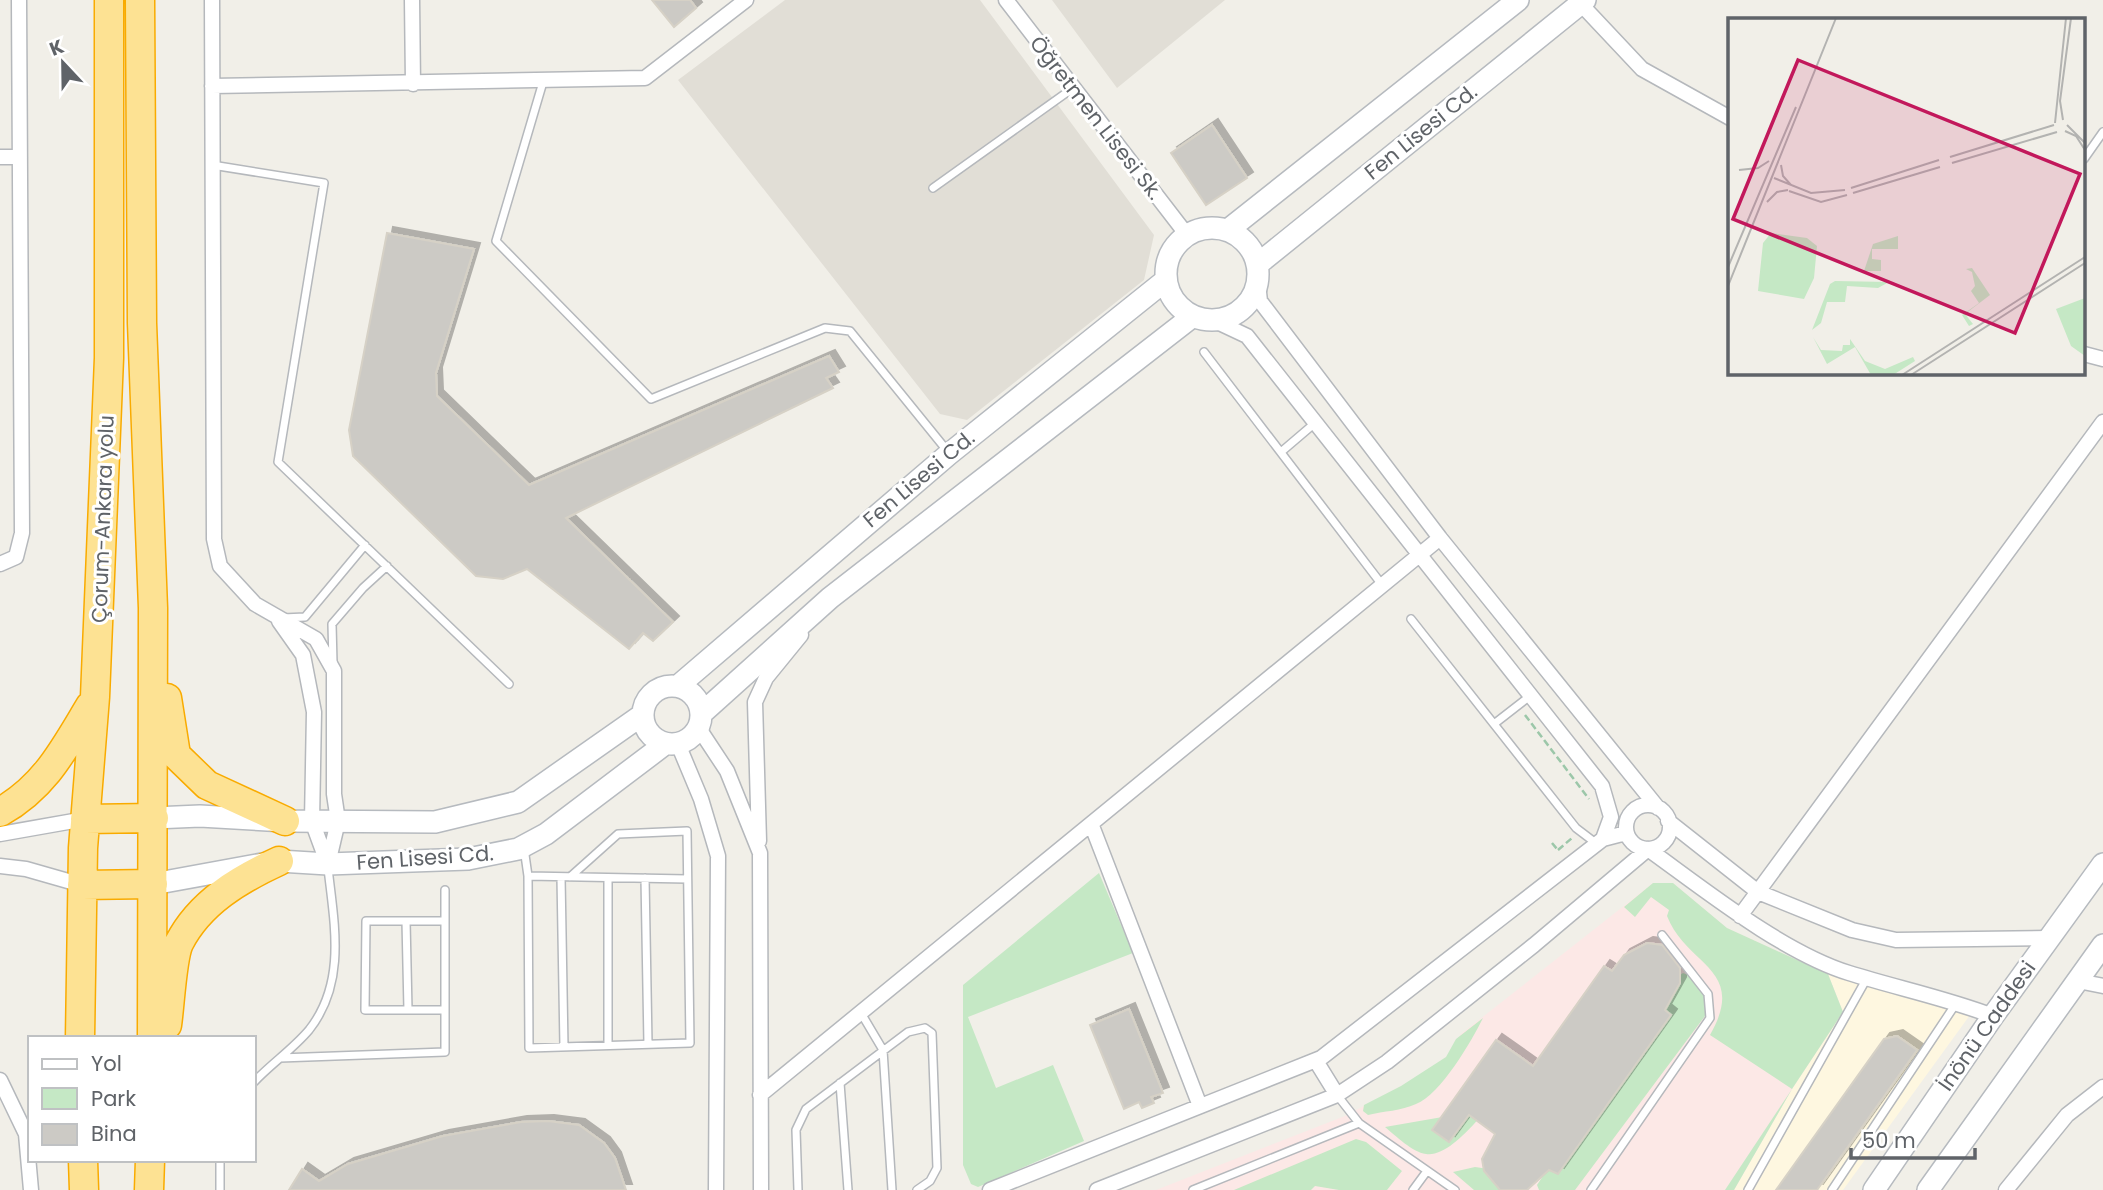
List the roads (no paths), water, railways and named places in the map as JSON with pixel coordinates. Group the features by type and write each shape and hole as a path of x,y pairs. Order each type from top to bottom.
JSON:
{"highway":[{"name":"Çorum-Ankara yolu","path":"80,1036 82,886 95,697 109,358 109,0"},
{"name":"Çorum-Ankara yolu","path":"140,0 142,323 153,608 152,1036"},
{"path":"153,608 176,755 206,785 298,821"},
{"path":"0,812 24,799 55,764 95,697"},
{"path":"85,819 154,818"},
{"path":"165,1036 178,944 209,902 246,876 279,861"},
{"path":"82,886 153,884"},
{"path":"83,1162 84,1190"},
{"path":"149,1190 150,1162"}],"street":[{"path":"0,564 16,557 22,533 19,0"},
{"path":"212,0 214,539 220,566 255,604 316,639 334,671 334,794 338,821 328,864"},
{"path":"412,0 413,84"},
{"path":"212,86 543,82 645,78 747,0"},
{"name":"Öğretmen Lisesi Sk.","path":"1006,0 1187,235"},
{"name":"Fen Lisesi Cd.","path":"1228,230 1518,0"},
{"path":"1581,1 1642,69 1728,117"},
{"name":"Fen Lisesi Cd.","path":"1258,274 1581,1"},
{"path":"0,157 20,157"},
{"path":"1993,1016 1957,1002 1847,973 1807,954 1740,916 1647,849 1634,844 1626,827 1610,806 1602,786 1247,336 1203,318 1175,301 1166,280 1168,261 1176,245 1187,235 1209,228 1228,230 1247,243 1258,274 1260,301 1440,538 1668,821 1758,892 1852,930 1896,940 2049,938"},
{"path":"1203,318 1233,316 1249,303 1258,274"},
{"name":"Fen Lisesi Cd.","path":"678,686 949,454 1166,280"},
{"name":"Fen Lisesi Cd.","path":"700,721 830,598 1203,318"},
{"path":"2086,355 2103,359"},
{"path":"1740,916 2103,422"},
{"path":"760,1095 1092,826 1440,538"},
{"path":"761,1190 760,853 755,702 766,677 830,598"},
{"path":"277,618 303,655 314,712 298,821 328,864"},
{"path":"716,1190 718,856 701,799 672,744 648,733 642,715 643,706 660,687 678,686 695,696 700,721 727,771 760,853"},
{"name":"Fen Lisesi Cd.","path":"154,818 200,816 298,821 435,822 518,802 642,715"},
{"path":"672,744 694,735 700,721"},
{"name":"Fen Lisesi Cd.","path":"153,884 279,861 328,864 468,859 523,846 546,834 672,744"},
{"path":"1600,842 1611,817 1610,806"},
{"path":"990,1190 1316,1061 1600,842 1626,827 1637,808 1658,808"},
{"path":"0,834 85,819"},
{"path":"1097,1190 1337,1095 1397,1054 1534,945 1647,849 1655,848 1666,839 1668,821"},
{"path":"1092,826 1200,1106"},
{"name":"İnönü Caddesi","path":"1874,1190 1993,1016 2103,864"},
{"path":"0,866 26,869 82,886"},
{"path":"1928,1190 2100,952"},
{"path":"2078,981 2103,986"},
{"path":"1316,1061 1337,1095"},
{"path":"0,1080 26,1134 28,1156"},
{"path":"2006,1190 2067,1115 2103,1087"},
{"path":"28,1162 31,1190"}],"lane":[{"path":"543,82 496,241 651,400 825,328 850,331 949,454"},
{"path":"933,188 1073,88"},
{"path":"2086,156 2103,132"},
{"path":"212,165 324,183 278,463 509,684"},
{"path":"1204,352 1384,586"},
{"path":"1281,452 1316,422"},
{"path":"277,618 306,617 365,545"},
{"path":"334,671 332,624 363,588 387,566"},
{"path":"1411,619 1576,828 1600,842"},
{"path":"1494,724 1530,696"},
{"path":"523,846 528,876 529,1048 690,1043 687,831 618,834 570,877"},
{"path":"256,1080 308,1031 328,995 337,944 328,864"},
{"path":"528,876 687,879"},
{"path":"561,877 564,1046"},
{"path":"608,878 608,1045"},
{"path":"645,878 648,1044"},
{"path":"280,1058 445,1052 445,890"},
{"path":"445,921 366,921 365,1010 445,1010"},
{"path":"406,921 408,1010"},
{"path":"1591,1190 1710,1018 1708,994 1662,934"},
{"path":"1748,1190 1868,978"},
{"path":"1832,1190 1957,1002"},
{"path":"861,1013 883,1050 892,1190"},
{"path":"798,1190 796,1130 806,1109 883,1050 916,1028 926,1028 932,1033 937,1168 930,1181 917,1190"},
{"path":"840,1083 848,1190"},
{"path":"1337,1095 1359,1123 1455,1190"},
{"path":"1193,1190 1359,1123"},
{"path":"220,1162 220,1190"},
{"path":"1413,1190 1427,1171"}]}
